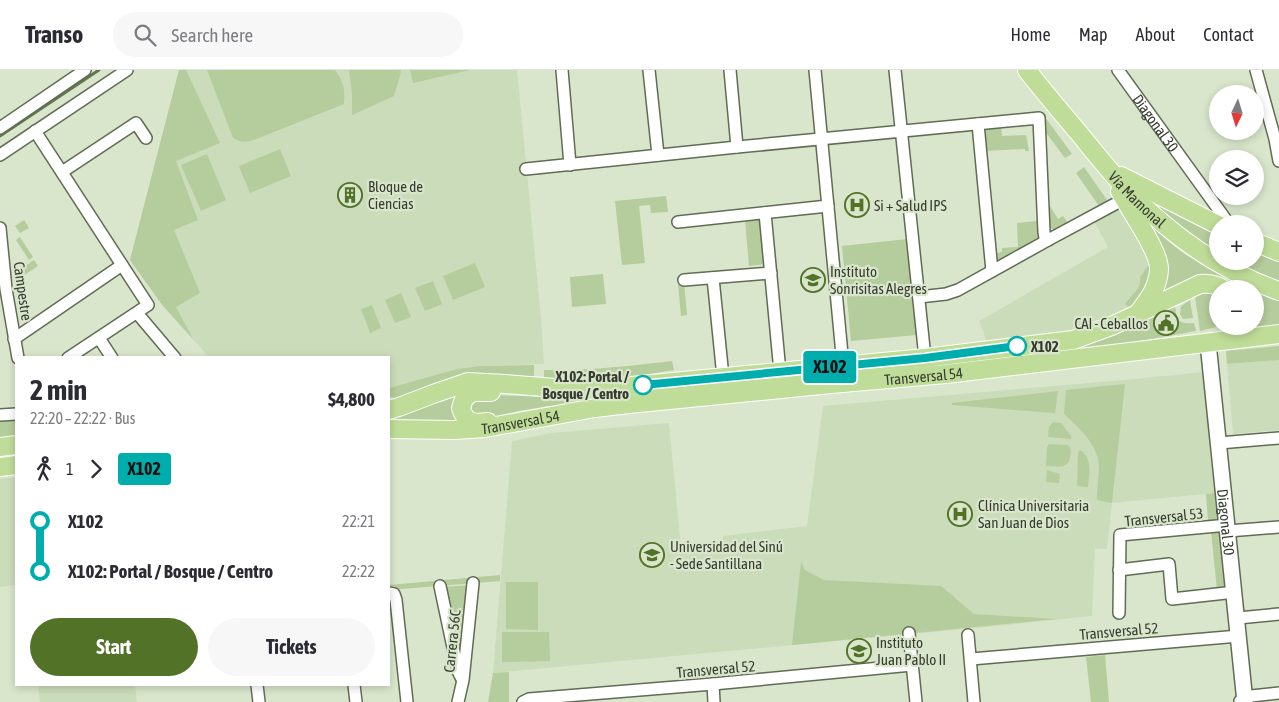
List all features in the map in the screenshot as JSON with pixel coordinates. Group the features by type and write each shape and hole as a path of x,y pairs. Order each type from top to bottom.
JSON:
{"main road":[{"name":"Vía Mamonal","path":"1027,70 1109,170 1128,197 1210,258 1241,275 1279,291"},
{"path":"1109,170 1209,220"},
{"path":"1128,197 1152,246 1159,266 1157,281 1151,296 1137,314"},
{"path":"1264,246 1279,252"},
{"name":"Transversal 54","path":"390,410 468,382 581,390 616,388 925,358 1073,340 1114,325 1200,284 1209,283"},
{"name":"Transversal 54","path":"390,429 469,430 595,408 946,374 1279,334"},
{"path":"1208,343 1223,335"},
{"path":"581,390 472,392 464,399 461,411 466,420 478,423 595,408"},
{"path":"0,447 15,445"},
{"path":"0,467 15,465"}],"street":[{"path":"0,128 85,70"},
{"path":"0,155 127,70"},
{"path":"562,70 570,165"},
{"path":"649,70 658,154"},
{"path":"730,70 737,147"},
{"path":"815,70 843,366"},
{"path":"895,70 925,358"},
{"name":"Diagonal 30","path":"1118,70 1223,215"},
{"path":"1256,70 1275,138 1279,161"},
{"path":"526,169 658,154 1039,118 1044,232 1048,240"},
{"path":"62,172 136,123 146,138"},
{"path":"978,124 992,271"},
{"path":"35,131 148,306 71,356"},
{"path":"919,297 946,294 958,290 1128,197"},
{"path":"678,222 828,206"},
{"path":"765,213 780,372"},
{"name":"Campestre","path":"0,228 4,306 18,356"},
{"path":"14,339 122,265"},
{"path":"684,280 771,273"},
{"path":"713,278 723,377"},
{"path":"137,313 173,356"},
{"path":"99,338 111,356"},
{"name":"Diagonal 30","path":"1208,343 1240,636 1243,701"},
{"path":"0,416 15,414"},
{"path":"1218,442 1279,438"},
{"name":"Transversal 53","path":"1119,613 1120,535 1228,528 1279,527"},
{"path":"1119,570 1169,564 1172,599 1235,592"},
{"name":"Carrera 56C","path":"458,702 463,680 474,583"},
{"path":"440,586 458,671 463,680"},
{"path":"390,593 394,594 396,600 408,702"},
{"path":"1238,618 1279,614"},
{"path":"909,633 916,702"},
{"path":"968,635 974,702"},
{"name":"Transversal 52","path":"971,659 1240,636"},
{"name":"Transversal 52","path":"523,702 529,699 912,666"},
{"path":"712,684 714,702"},
{"path":"257,686 259,702"},
{"path":"354,686 356,702"},
{"path":"1243,701 1251,696 1279,693"}],"shaded area":[{"path":"179,70 517,70 544,364 480,366 457,369 390,388 390,356 208,356 163,306 130,260"},
{"path":"179,70 186,70 220,143 176,161 198,220 174,230 200,293 176,307 193,339 163,306 130,260"},
{"path":"207,70 335,70 343,86 344,104 254,140 241,141 233,138"},
{"path":"349,70 401,70 394,96 352,115"},
{"path":"410,70 470,70 413,83"},
{"path":"1045,117 1072,154 1065,158 1044,130"},
{"path":"1001,127 1002,136 1026,135 1029,151 1025,151 1025,149 985,151 983,128"},
{"path":"280,149 291,176 250,193 239,166"},
{"path":"207,154 226,200 201,211 181,165"},
{"path":"1084,167 1107,200 1099,206 1076,173"},
{"path":"666,196 668,212 651,213 650,205 639,206 645,263 622,265 615,201"},
{"path":"1045,198 1058,219 1063,216 1068,223 1056,230 1050,228"},
{"path":"1152,201 1209,230 1209,248 1183,230"},
{"path":"1120,208 1142,239 1154,272 1136,308 1071,333 986,343 979,321 1108,247 1094,221"},
{"path":"1135,210 1182,252 1209,268 1209,270 1233,280 1209,280 1209,289 1163,296 1167,256"},
{"path":"763,218 767,264 749,266 745,220"},
{"path":"24,220 29,228 20,233 15,226"},
{"path":"1037,221 1038,240 998,261 997,253 1002,252 1002,248 1018,247 1017,223"},
{"path":"20,237 33,257 29,260 16,240"},
{"path":"907,239 916,335 851,341 842,246"},
{"path":"1264,252 1279,257 1279,282 1253,270 1264,270"},
{"path":"34,260 38,266 17,280 13,274"},
{"path":"1151,262 1154,272 1133,310 1125,304 1138,288 1140,277"},
{"path":"475,263 485,287 453,300 443,276"},
{"path":"603,274 606,304 572,307 570,277"},
{"path":"433,281 442,304 425,311 415,288"},
{"path":"684,283 687,315 681,316 678,284"},
{"path":"1209,292 1209,329 1200,331 1195,296"},
{"path":"401,293 411,317 395,323 385,300"},
{"path":"1264,293 1279,299 1279,326 1264,327"},
{"path":"1190,300 1193,318 1183,319 1180,314 1181,306"},
{"path":"372,305 381,328 370,333 361,309"},
{"path":"1175,306 1179,320 1185,323 1194,323 1196,331 1089,350 901,372 549,406 476,421 466,402 494,395 565,398 1047,353 1077,348 1115,334"},
{"path":"1279,346 1279,360 1227,364 1226,351"},
{"path":"1279,360 1279,430 1233,434 1227,364"},
{"path":"672,361 674,370 629,377 579,380 544,378 544,370 592,369"},
{"path":"534,365 534,377 474,373 394,398 390,396 390,388 457,369 480,366"},
{"path":"1204,372 1216,493 1112,503 1107,549 1095,549 1092,616 493,673 512,441 551,433 669,423 681,548 723,543 723,536 807,526 823,406"},
{"path":"1125,384 1112,503 1097,500 1098,457 1086,436 1064,414 1066,390"},
{"path":"1058,391 1055,413 952,405 952,403"},
{"path":"458,395 454,414 461,425 390,424 390,419"},
{"path":"15,418 15,436 0,438 0,420"},
{"path":"1053,422 1061,423 1071,436 1071,439 1048,437 1049,427"},
{"path":"1049,444 1068,445 1071,452 1067,464 1064,466 1046,466 1047,447"},
{"path":"1080,450 1089,462 1088,487 1077,486 1078,452"},
{"path":"1047,470 1060,474 1059,483 1046,482"},
{"path":"15,477 15,585 0,587 0,479"},
{"path":"1216,493 1218,519 1208,521 1206,494"},
{"path":"1219,530 1225,589 1217,590 1211,531"},
{"path":"801,562 805,570 824,580 941,586 974,614 1056,619 792,645"},
{"path":"500,575 500,581 390,590 390,585"},
{"path":"506,582 538,582 538,630 506,629"},
{"path":"471,585 462,670 442,587"},
{"path":"502,632 549,632 550,661 502,662"},
{"path":"1105,655 1109,702 1091,702 1086,657"},
{"path":"509,672 509,702 488,702 493,673"},
{"path":"38,686 135,686 137,702 40,702"}],"waterway":[{"path":"0,136 99,70"}],"bus line":[{"name":"X102","path":"643,385 925,358 1017,346"}],"place":[{"name":"Bloque de Ciencias","path":"350,195"},
{"name":"Si + Salud IPS","path":"857,205"},
{"name":"Instituto Sonrisitas Alegres","path":"813,280"},
{"name":"CAI - Ceballos","path":"1166,323"},
{"name":"X102","path":"1017,346"},
{"name":"X102: Portal / Bosque / Centro","path":"643,385"},
{"name":"Clínica Universitaria San Juan de Dios","path":"960,514"},
{"name":"Universidad del Sinú - Sede Santillana","path":"652,555"},
{"name":"Instituto Juan Pablo II","path":"859,651"}]}
